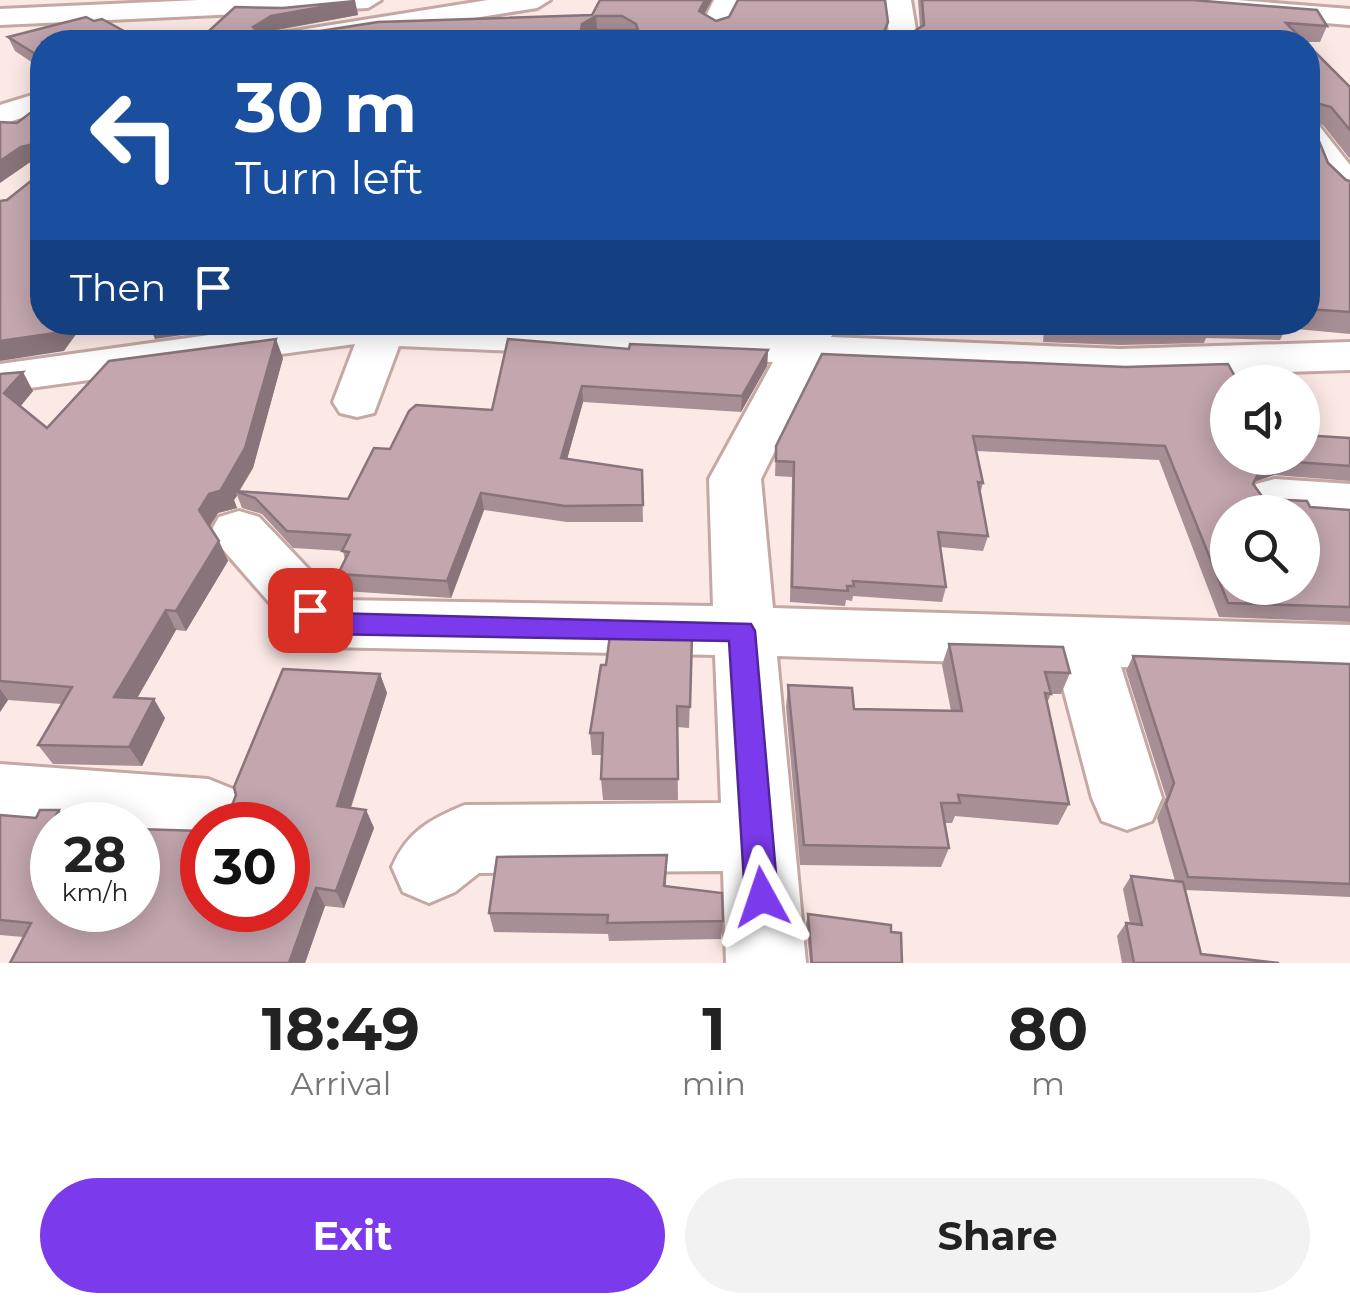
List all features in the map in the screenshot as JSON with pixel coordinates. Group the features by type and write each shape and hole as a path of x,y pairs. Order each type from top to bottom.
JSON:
{"street":[{"path":"0,17 368,0"},
{"path":"359,30 440,6 537,0"},
{"path":"898,0 902,30"},
{"path":"1142,0 1350,17"},
{"path":"1226,7 1231,30"},
{"path":"0,115 30,105"},
{"path":"1320,152 1337,178"},
{"path":"101,365 123,335"},
{"path":"0,378 309,335"},
{"path":"357,402 387,335"},
{"path":"763,335 1116,343 1350,356"},
{"path":"766,963 735,479 810,336"},
{"path":"239,531 323,624 742,631 1350,650"},
{"path":"1082,642 1127,798"},
{"path":"0,796 180,810"},
{"path":"429,867 466,840 757,836"}],"building":[{"path":"600,0 705,0 699,11 716,21 729,17 738,0 885,0 888,22 885,30 638,30 636,24 622,16 596,16 582,24 581,30 326,30 378,22 592,15"},
{"path":"922,0 1192,0 1317,10 1327,26 1286,23 1293,30 916,30 924,25"},
{"path":"355,1 271,16 253,27 256,30 210,30 235,7 283,8"},
{"path":"86,17 102,19 122,30 35,30"},
{"path":"30,31 30,51 8,37"},
{"path":"1320,57 1350,87 1350,130 1331,107 1320,104"},
{"path":"30,113 30,145 0,161 0,122 17,123"},
{"path":"1320,144 1328,163 1350,181 1350,312 1320,310"},
{"path":"30,182 30,335 41,335 0,341 0,201"},
{"path":"276,339 245,448 222,488 229,488 209,494 199,510 219,541 176,611 166,610 114,697 154,699 129,747 38,745 72,687 0,681 0,374 23,372 4,393 47,428 109,361"},
{"path":"508,339 629,349 630,344 768,350 742,396 582,386 561,458 642,470 643,505 565,506 481,493 447,581 338,574 349,552 342,551 350,535 287,531 255,498 235,491 348,499 374,448 390,449 416,405 492,410"},
{"path":"822,354 1125,367 1228,364 1210,365 1210,475 1258,475 1253,484 1261,495 1210,495 1210,558 1165,446 973,436 988,536 938,532 946,587 853,581 854,586 847,586 848,591 792,587 794,462 776,461 776,446"},
{"path":"1320,436 1350,438 1350,466 1320,464"},
{"path":"1320,508 1350,510 1350,607 1289,605 1320,605"},
{"path":"610,635 692,636 690,707 677,706 678,779 601,779 603,733 590,733"},
{"path":"949,644 1063,647 1070,673 1045,672 1051,694 1045,693 1069,804 958,795 960,803 941,803 949,848 804,845 788,685 852,688 854,709 962,711"},
{"path":"1133,656 1350,664 1350,884 1188,877 1166,804 1174,783"},
{"path":"283,669 380,674 337,806 366,810 336,891 316,888 310,905 310,802 233,802 234,787"},
{"path":"0,815 30,818 30,923 0,920"},
{"path":"160,830 180,830 180,932 300,932 289,963 10,963 30,925 30,932 160,932"},
{"path":"667,855 664,886 722,893 723,921 607,923 608,915 489,913 497,857"},
{"path":"1131,876 1183,882 1201,954 1279,963 1134,963 1126,923 1142,925"},
{"path":"808,914 891,925 891,932 901,933 902,963 812,963"}],"route":[{"path":"310,610 323,624 742,631 762,897"}]}
